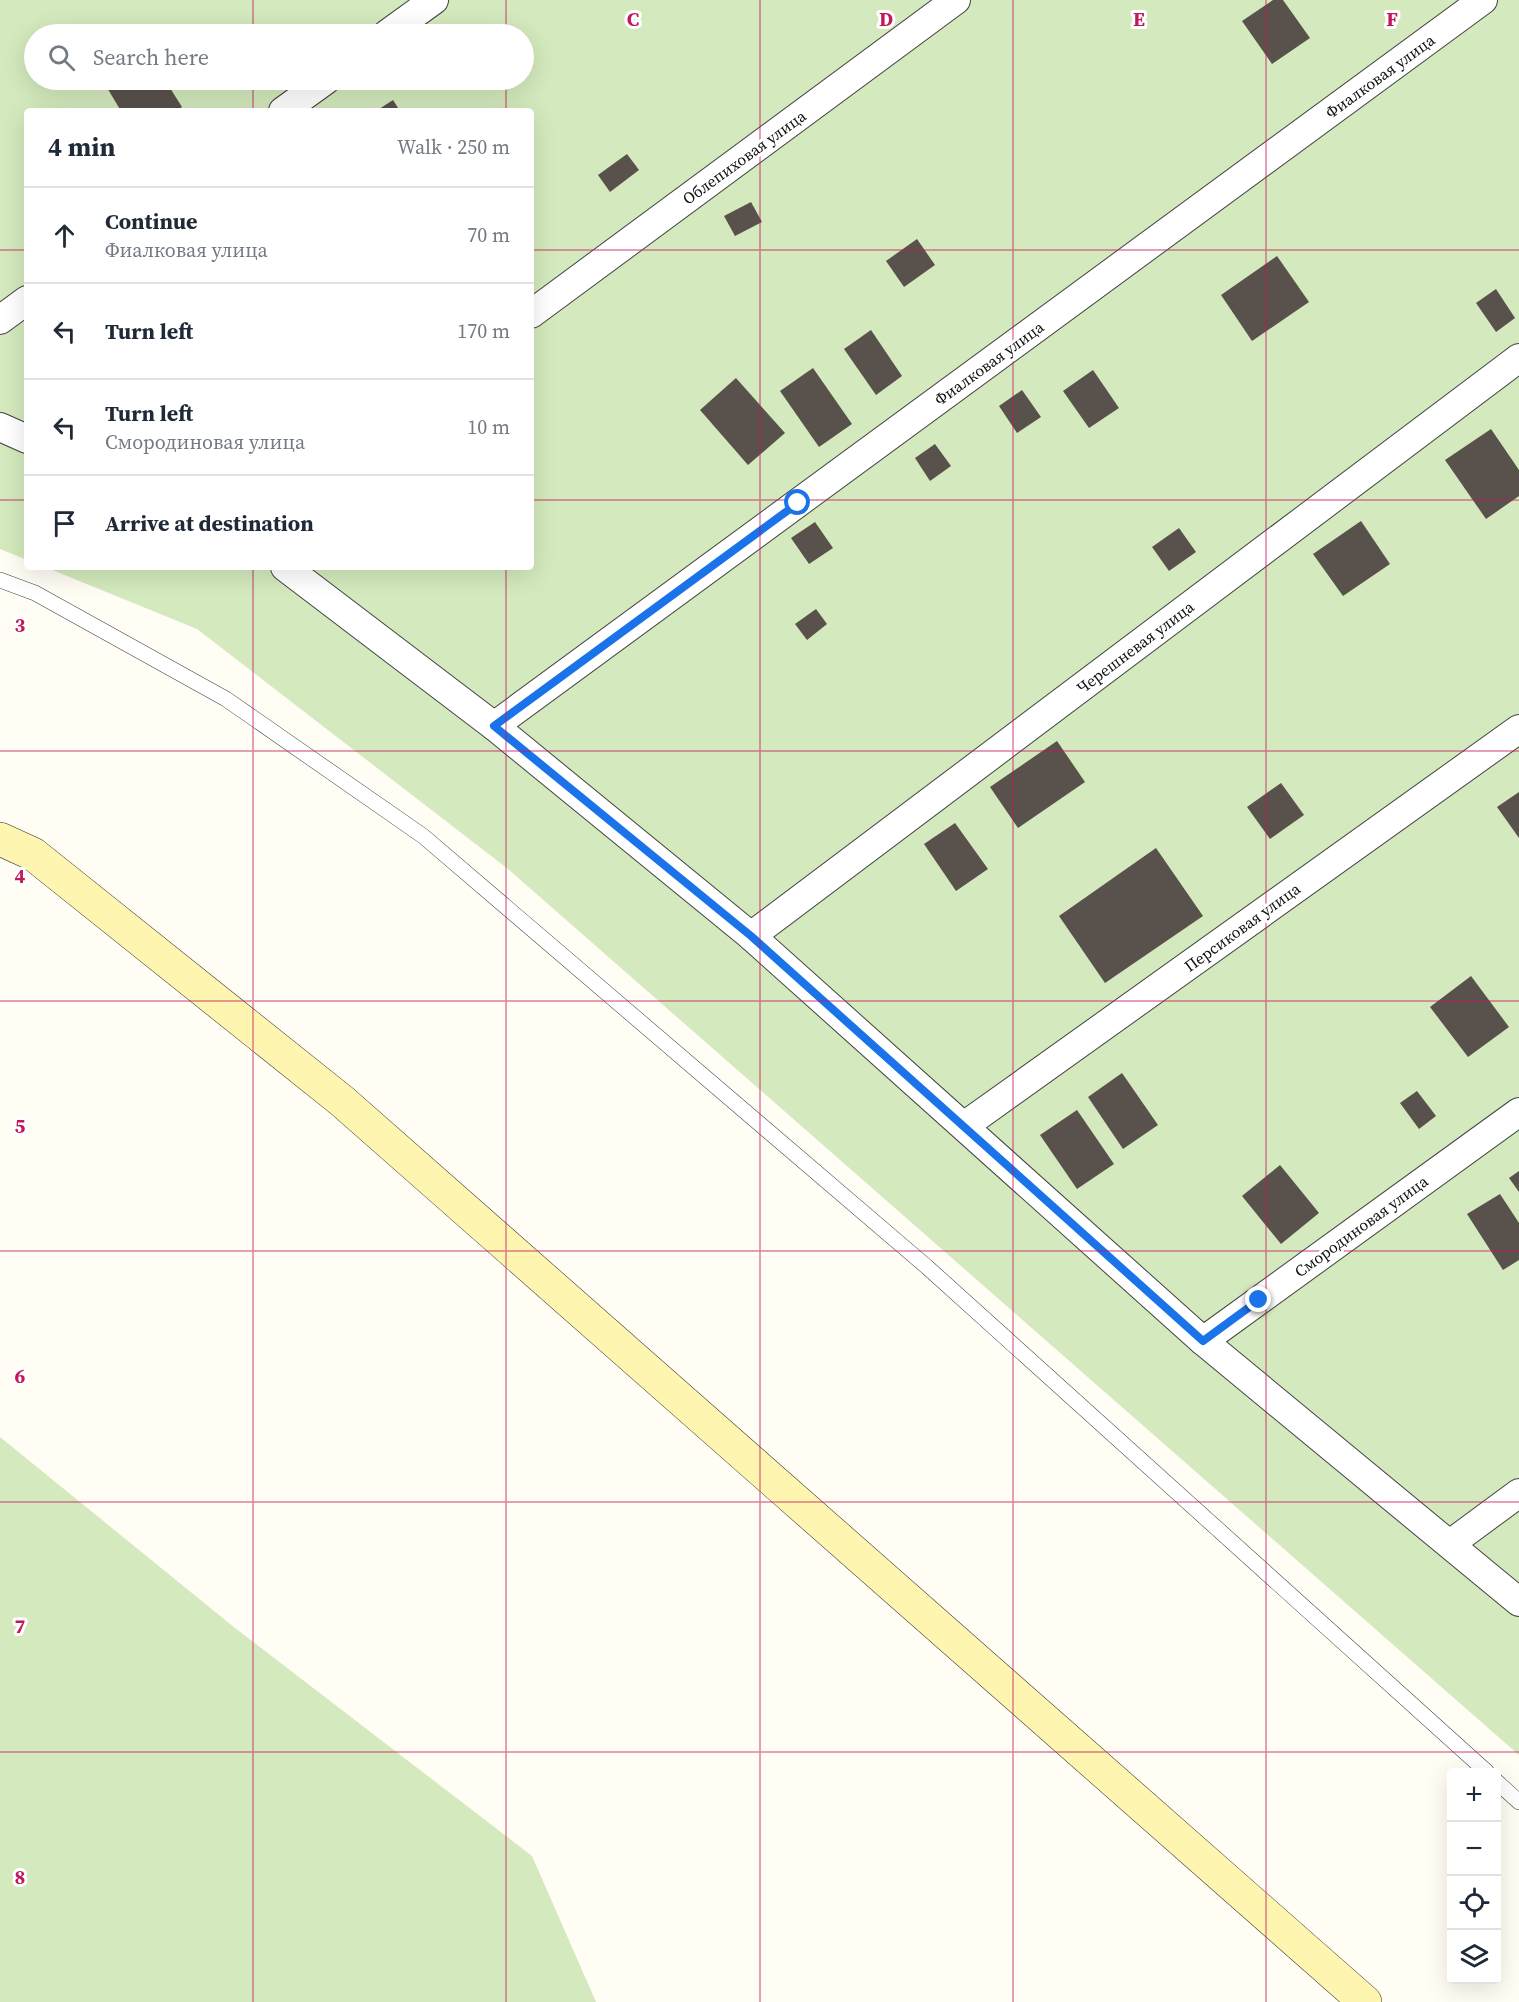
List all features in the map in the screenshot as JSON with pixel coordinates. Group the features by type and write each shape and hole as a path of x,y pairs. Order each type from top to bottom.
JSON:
{"street":[{"path":"401,24 434,0"},
{"name":"Облепиховая улица","path":"534,312 956,0"},
{"name":"Фиалковая улица","path":"494,726 1483,0"},
{"path":"287,108 312,90"},
{"path":"0,320 24,302"},
{"name":"Черешневая улица","path":"751,936 1519,358"},
{"path":"0,427 24,438"},
{"path":"289,570 494,726 751,936 1203,1341 1519,1602"},
{"name":"Персиковая улица","path":"964,1126 1519,729"},
{"path":"0,839 33,854 342,1101 1365,2002"},
{"name":"Смородиновая улица","path":"1203,1341 1519,1112"},
{"path":"1450,1544 1519,1493"}],"lane":[{"path":"0,580 35,593 226,699 423,836 927,1267 1481,1768"},
{"path":"1501,1785 1519,1802"}],"green space":[{"path":"0,0 1519,0 1519,1755 508,869 197,629 52,570 534,570 534,108 24,108 24,559 0,549"},
{"path":"0,1437 235,1628 532,1856 596,2002 0,2002"}],"building":[{"path":"1273,0 1283,0 1310,38 1272,64 1242,21"},
{"path":"108,90 171,90 182,107 180,108 119,108"},
{"path":"393,100 398,108 381,108"},
{"path":"627,154 639,170 610,192 598,175"},
{"path":"751,202 762,222 735,236 724,216"},
{"path":"917,239 935,265 904,287 886,261"},
{"path":"1277,256 1309,302 1252,341 1221,295"},
{"path":"1496,289 1515,318 1496,332 1476,303"},
{"path":"871,330 902,376 876,395 844,349"},
{"path":"813,368 852,424 819,447 780,391"},
{"path":"1093,370 1119,408 1089,428 1063,391"},
{"path":"736,378 785,433 748,465 700,410"},
{"path":"1022,390 1041,417 1017,433 999,406"},
{"path":"1491,429 1519,470 1519,496 1486,519 1445,460"},
{"path":"935,444 951,466 930,481 915,458"},
{"path":"1361,521 1390,564 1343,596 1313,554"},
{"path":"815,522 833,548 809,564 791,538"},
{"path":"1179,528 1196,552 1169,571 1152,547"},
{"path":"816,609 827,624 807,640 795,624"},
{"path":"1057,741 1085,782 1018,828 990,787"},
{"path":"1281,783 1304,815 1270,839 1247,807"},
{"path":"1519,792 1519,838 1497,807"},
{"path":"955,823 988,869 956,891 924,844"},
{"path":"1156,848 1203,916 1105,983 1059,916"},
{"path":"1471,976 1509,1027 1468,1057 1430,1007"},
{"path":"1122,1073 1158,1125 1123,1149 1088,1097"},
{"path":"1417,1091 1436,1116 1419,1129 1400,1103"},
{"path":"1077,1110 1114,1164 1077,1189 1040,1135"},
{"path":"1280,1165 1319,1213 1281,1244 1242,1196"},
{"path":"1519,1171 1519,1192 1509,1178"},
{"path":"1500,1194 1519,1223 1519,1260 1503,1270 1467,1214"}],"route":[{"path":"798,503 494,726 751,936 1203,1341 1259,1300"}]}
